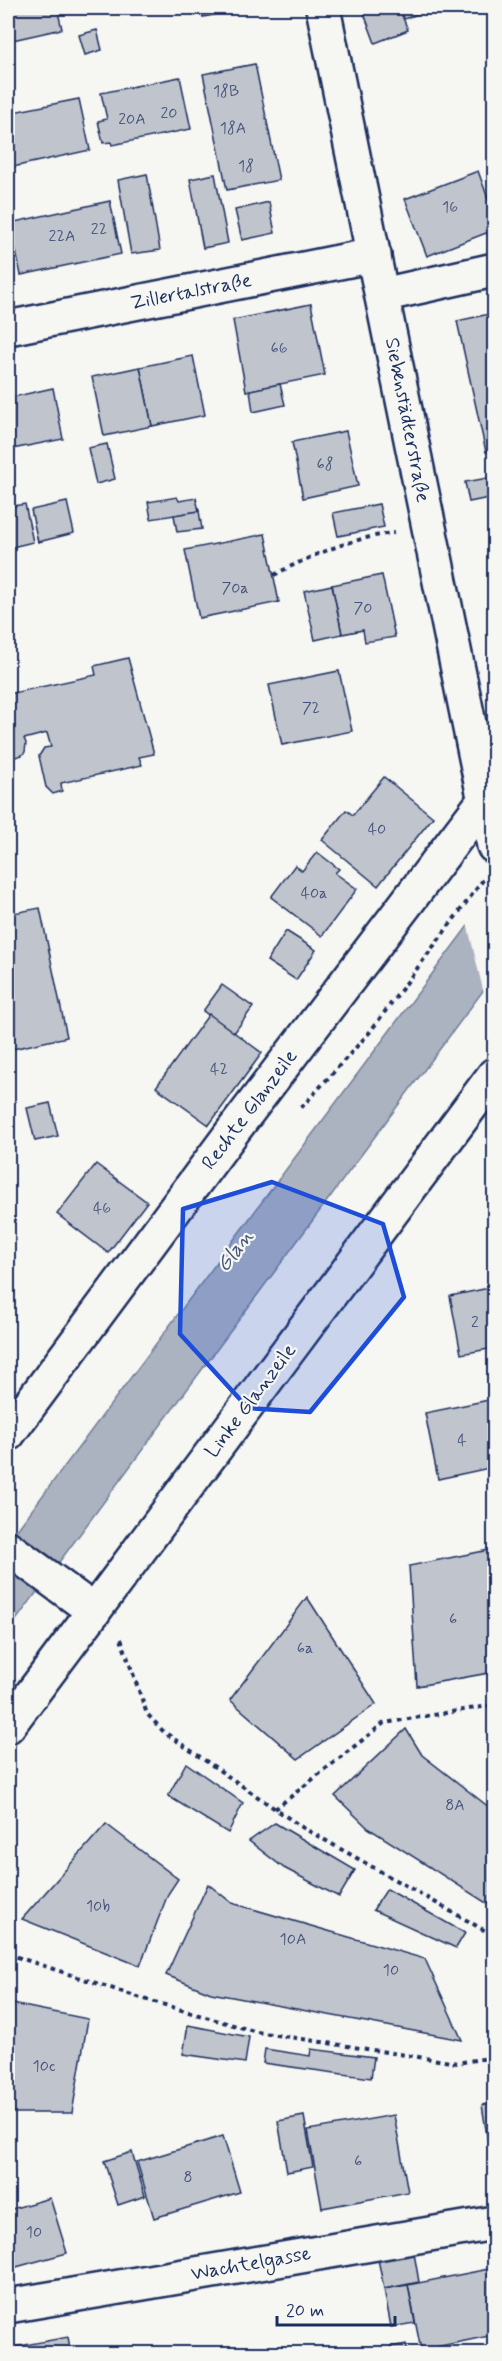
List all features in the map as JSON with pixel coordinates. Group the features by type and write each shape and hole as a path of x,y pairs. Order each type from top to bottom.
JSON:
{"street":[{"name":"Siebenstädterstraße","path":"323,8 429,529 490,795 491,851"},
{"name":"Zillertalstraße","path":"8,328 374,255"},
{"path":"382,295 495,270"},
{"name":"Rechte Glanzeile","path":"8,1434 226,1141 490,795"},
{"name":"Linke Glanzeile","path":"8,1726 495,1076"},
{"path":"8,1548 94,1611"},
{"name":"Wachtelgasse","path":"8,2306 495,2223"}],"path":[{"path":"274,575 304,559 350,541 429,529"},
{"path":"296,1113 369,1034 491,851"},
{"path":"94,1611 117,1629 147,1714 164,1732 300,1826 491,1934 495,1948"},
{"path":"275,1809 384,1723 495,1705"},
{"path":"8,1954 141,1998 257,2031 457,2063 495,2057"}],"highlighted area":[{"path":"272,1182 383,1224 404,1297 310,1412 248,1408 180,1334 183,1209"}],"water":[{"name":"Glan","path":"494,891 494,976 8,1631 8,1542"}],"pier":[{"path":"494,888 494,981 484,994 467,923"}],"building":[{"path":"8,8 57,8 62,29 8,41"},
{"path":"201,8 248,8 203,17"},
{"path":"362,8 399,8 408,30 375,43"},
{"path":"399,8 434,8 404,19"},
{"path":"97,30 102,50 85,55 79,35"},
{"path":"255,64 279,180 227,190 203,74"},
{"path":"180,77 191,129 112,145 111,142 103,143 98,121 107,119 101,93"},
{"path":"79,99 90,150 8,168 8,113"},
{"path":"478,171 494,215 494,230 427,256 405,199"},
{"path":"147,174 160,250 131,254 118,180"},
{"path":"215,174 228,243 203,248 190,179"},
{"path":"494,193 494,215 487,196"},
{"path":"110,201 121,254 21,275 10,223"},
{"path":"269,202 275,233 242,240 235,210"},
{"path":"494,231 494,253 487,233"},
{"path":"311,304 325,375 246,391 233,320"},
{"path":"494,313 494,450 486,452 457,321"},
{"path":"193,356 205,415 152,426 140,367"},
{"path":"140,367 152,426 104,436 92,377"},
{"path":"280,384 285,405 253,412 250,390"},
{"path":"53,388 63,439 12,449 8,427 8,398"},
{"path":"346,431 358,486 303,498 292,442"},
{"path":"107,444 115,479 96,484 88,448"},
{"path":"494,477 494,497 469,502 465,482"},
{"path":"177,497 179,501 196,498 199,511 151,519 148,502"},
{"path":"67,502 74,533 38,542 31,510"},
{"path":"25,504 33,542 8,548 8,507"},
{"path":"379,504 384,527 338,536 333,513"},
{"path":"199,511 202,529 177,532 174,515"},
{"path":"265,534 279,602 199,618 185,550"},
{"path":"382,575 395,637 365,642 363,630 342,634 332,585"},
{"path":"332,585 342,634 315,640 304,591"},
{"path":"128,658 154,754 139,757 142,765 61,783 62,791 53,794 46,787 39,756 44,748 51,747 47,733 24,739 25,752 8,759 8,694 96,675 94,666"},
{"path":"339,671 352,731 282,745 269,685"},
{"path":"384,777 433,817 378,886 322,840 346,810 353,815"},
{"path":"317,852 339,869 335,873 357,889 322,936 271,897 295,865 302,871"},
{"path":"40,908 67,1037 8,1050 8,914"},
{"path":"286,931 316,950 296,980 267,961"},
{"path":"222,985 253,1007 234,1033 203,1011"},
{"path":"209,1014 262,1053 209,1125 156,1087"},
{"path":"50,1103 58,1136 35,1141 27,1108"},
{"path":"96,1164 147,1202 108,1253 57,1214"},
{"path":"494,1287 494,1348 461,1354 450,1296"},
{"path":"494,1399 494,1467 438,1479 425,1413"},
{"path":"494,1549 494,1672 417,1686 409,1566"},
{"path":"307,1597 376,1704 298,1759 230,1700"},
{"path":"406,1729 422,1755 494,1811 494,1908 368,1828 335,1796"},
{"path":"186,1763 243,1803 228,1833 168,1796"},
{"path":"275,1823 355,1870 339,1897 284,1868 249,1841"},
{"path":"106,1824 178,1879 168,1894 140,1966 22,1919"},
{"path":"208,1884 232,1903 425,1959 462,2040 211,1993 166,1975"},
{"path":"387,1889 465,1933 456,1948 373,1910"},
{"path":"8,2003 88,2019 72,2113 8,2113"},
{"path":"188,2025 249,2037 245,2063 183,2054"},
{"path":"265,2049 310,2056 311,2049 374,2057 371,2078 263,2063"},
{"path":"494,2102 494,2180 482,2105"},
{"path":"394,2115 408,2192 322,2208 308,2130"},
{"path":"304,2116 313,2167 287,2172 278,2121"},
{"path":"223,2136 240,2192 154,2218 137,2162"},
{"path":"132,2152 145,2196 118,2205 104,2161"},
{"path":"50,2198 67,2253 9,2269 8,2210"},
{"path":"414,2253 419,2282 384,2289 378,2259"},
{"path":"494,2268 494,2335 421,2350 408,2285"},
{"path":"408,2285 415,2323 391,2327 384,2289"},
{"path":"68,2337 71,2354 8,2354 8,2348"},
{"path":"406,2344 408,2354 391,2354 390,2347"}]}
